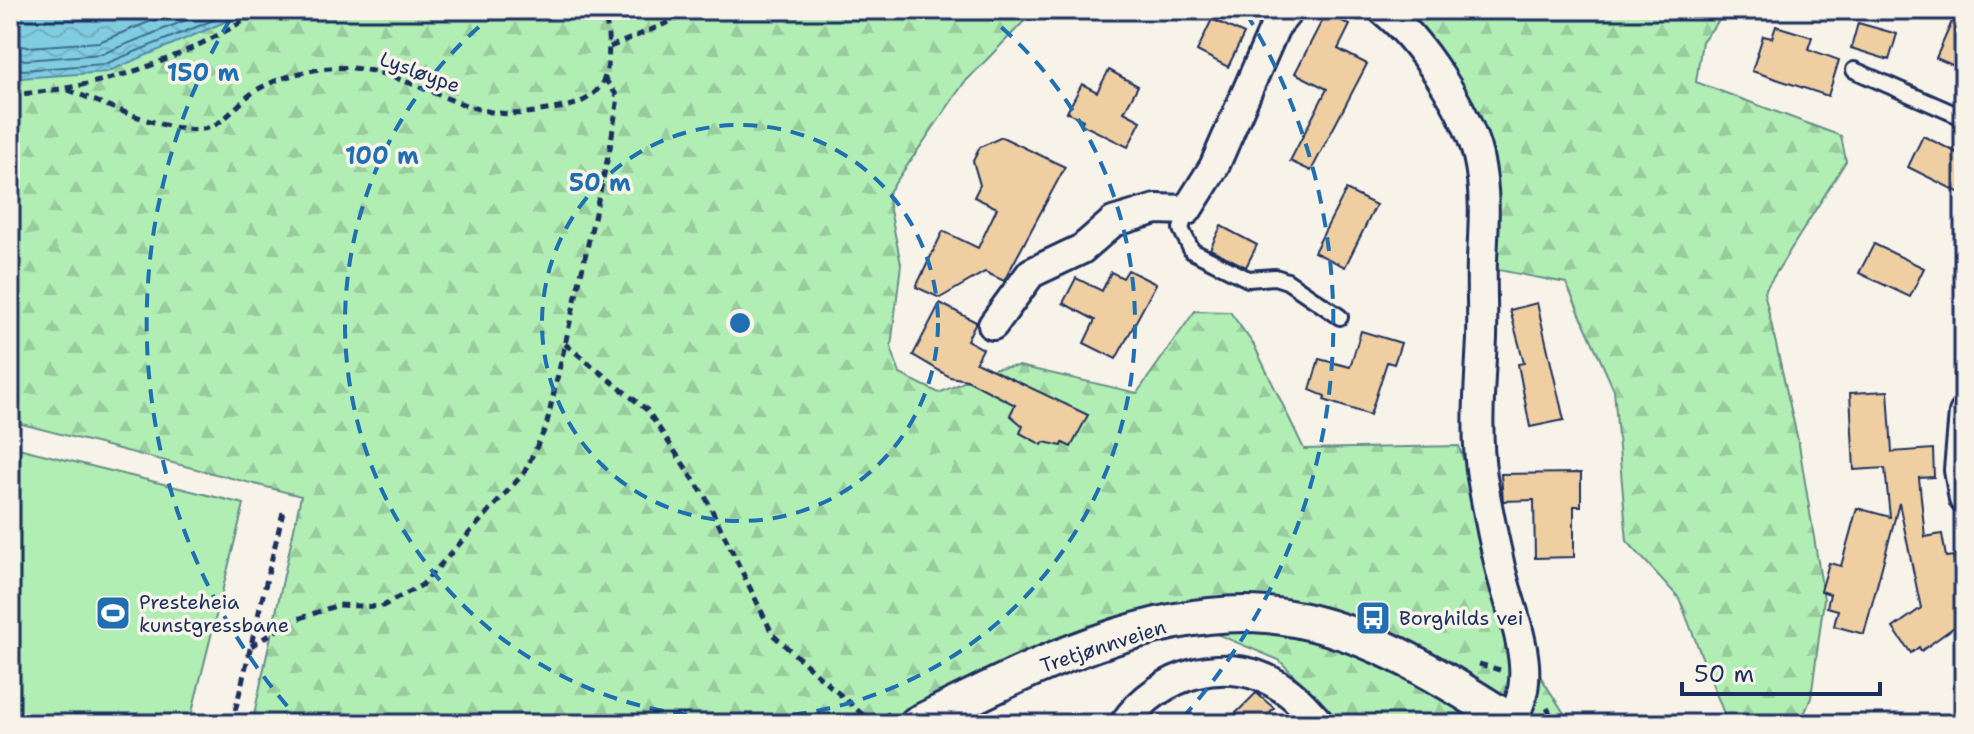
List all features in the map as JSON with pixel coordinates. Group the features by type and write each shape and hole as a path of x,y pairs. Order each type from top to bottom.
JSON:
{"street":[{"path":"993,325 1031,273 1082,249 1113,222 1156,209 1187,210 1214,167 1275,27 1289,10"},
{"path":"1383,10 1407,35 1445,86 1463,118 1477,154 1484,227 1479,406 1482,475 1500,570 1520,641 1525,682 1511,723"},
{"path":"1964,413 1959,470 1964,499"},
{"name":"Tretjønnveien","path":"917,724 1033,669 1110,641 1162,625 1228,614 1269,615 1344,632 1424,669 1511,723"},
{"path":"1124,724 1157,689 1187,676 1221,669 1256,675 1277,685 1320,724"}],"lane":[{"path":"1854,70 1964,118"},
{"path":"1187,210 1181,229 1192,251 1248,279 1275,277 1287,281 1340,317"}],"path":[{"name":"Lysløype","path":"10,95 68,90 138,71 204,45 262,10"},
{"path":"251,646 292,621 338,605 381,607 422,585 524,473 546,427 618,97 605,79 610,47 605,10"},
{"path":"610,47 698,10"},
{"name":"Lysløype","path":"68,90 140,117 198,130 212,127 255,91 279,79 328,68 354,67 383,72 464,105 489,112 519,114 573,106 592,98 605,79"},
{"path":"565,344 647,410 706,498 773,635 872,723"},
{"path":"232,724 284,508"},
{"path":"1543,700 1556,724"}],"green space":[{"path":"253,10 1035,10 964,83 887,195 901,264 891,347 900,374 939,393 996,368 1019,366 1137,393 1195,311 1230,312 1254,345 1304,449 1459,446 1522,648 1571,724 1342,724 1279,660 1174,616 917,714 899,724 252,724 301,496 10,421 10,72 20,78 249,14"},
{"path":"1376,10 1728,10 1702,41 1696,82 1841,136 1846,161 1764,292 1799,445 1824,599 1811,698 1800,724 1728,724 1679,598 1627,541 1614,390 1566,283 1493,269 1453,117"},
{"name":"Presteheia kunstgressbane","path":"10,446 244,504 189,724 10,722"}],"water":[{"path":"10,10 253,10 107,72 20,78 10,72"}],"building":[{"path":"1957,10 1964,10 1964,70 1936,58"},
{"path":"1326,13 1350,25 1338,49 1367,64 1311,171 1290,161 1327,89 1295,73"},
{"path":"1212,19 1244,34 1228,67 1197,51"},
{"path":"1858,23 1897,34 1889,60 1851,48"},
{"path":"1776,26 1812,37 1808,49 1839,60 1828,96 1752,71 1763,36 1772,38"},
{"path":"1109,70 1138,86 1124,112 1141,121 1128,147 1081,124 1083,120 1067,112 1082,84 1097,92"},
{"path":"1923,136 1964,156 1964,195 1908,167"},
{"path":"1002,137 1065,167 1004,281 985,272 940,298 916,287 943,231 978,248 997,208 974,197 980,185 973,161 980,147"},
{"path":"1346,190 1376,205 1345,267 1314,252"},
{"path":"1221,226 1257,245 1246,267 1210,249"},
{"path":"1874,244 1924,268 1910,297 1859,273"},
{"path":"1128,270 1156,284 1116,359 1084,343 1095,320 1063,303 1076,278 1102,291 1111,272 1123,278"},
{"path":"940,303 976,322 967,340 983,349 976,362 1088,415 1071,447 1063,443 1062,446 1044,442 1042,445 1020,433 1023,426 1010,415 1015,405 967,380 950,377 913,355"},
{"path":"1537,303 1564,420 1530,427 1518,364 1524,363 1510,310"},
{"path":"1361,331 1401,343 1394,364 1387,362 1370,415 1324,400 1325,396 1310,390 1319,359 1350,367"},
{"path":"1888,391 1892,452 1933,449 1934,477 1919,478 1925,537 1942,534 1946,557 1953,556 1964,611 1964,620 1921,651 1919,647 1911,653 1893,628 1921,608 1899,503 1864,634 1834,626 1838,610 1827,607 1830,594 1821,591 1829,563 1841,566 1857,508 1890,517 1885,468 1854,470 1850,393"},
{"path":"1581,473 1581,506 1574,506 1574,557 1535,558 1534,500 1503,501 1501,474"},
{"path":"1256,693 1274,708 1270,712 1283,724 1225,724"}],"place":[{"name":"Presteheia kunstgressbane","path":"113,613"},
{"name":"Borghilds vei","path":"1373,618"}]}
